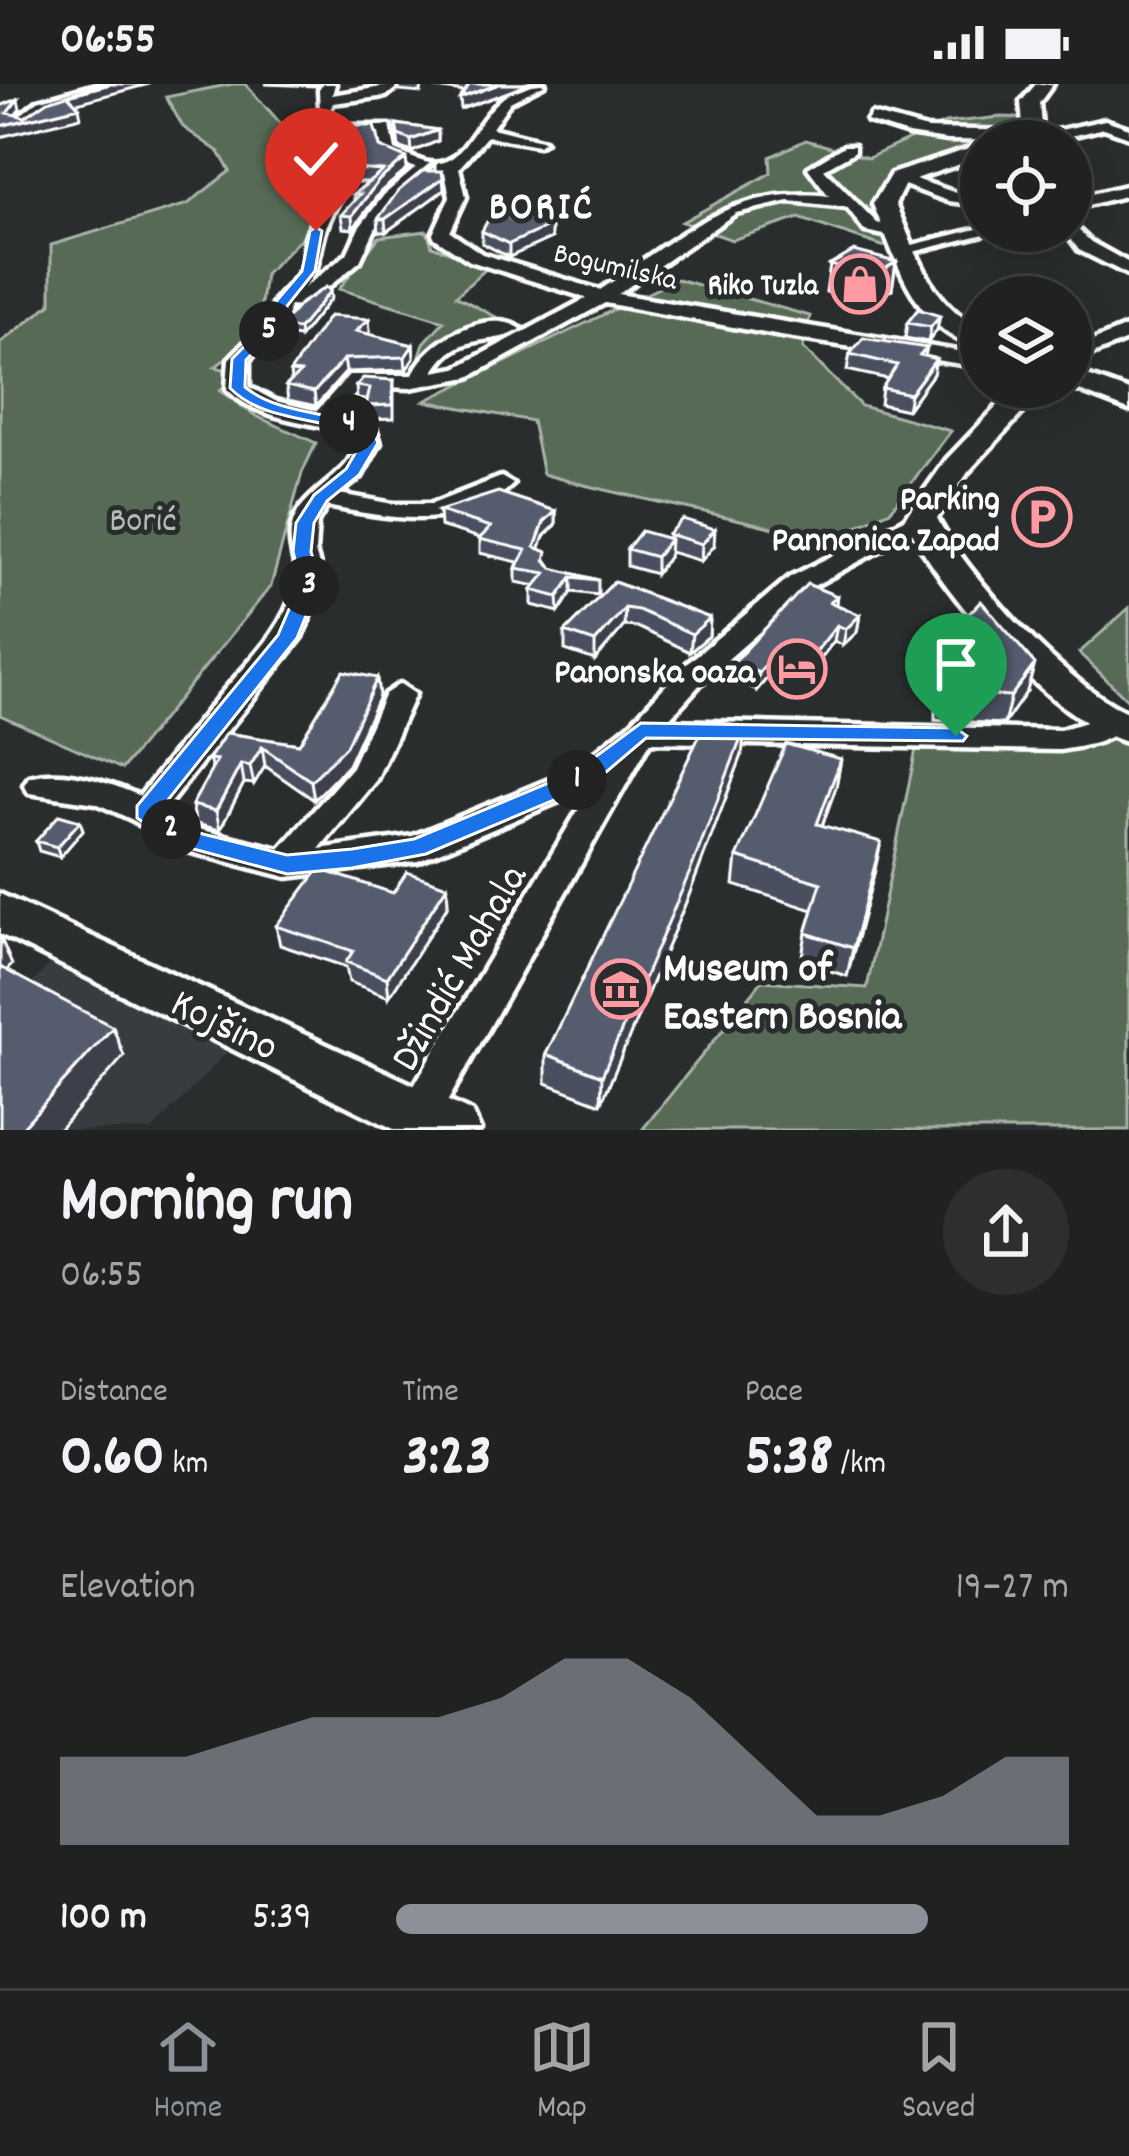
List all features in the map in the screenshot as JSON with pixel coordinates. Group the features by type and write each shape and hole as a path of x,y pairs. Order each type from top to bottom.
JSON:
{"street":[{"path":"20,121 43,104 112,84"},
{"path":"314,130 328,92 381,93 394,84"},
{"path":"314,130 385,129 388,152 425,168 451,167 505,99 539,84"},
{"path":"1032,120 1032,97 1046,84"},
{"path":"872,118 890,126 960,136"},
{"path":"1092,126 1105,124 1129,133"},
{"path":"280,318 280,305 309,271 316,231 342,184 341,166 314,130"},
{"path":"484,131 538,142"},
{"path":"841,200 815,168 849,149"},
{"path":"960,158 898,178 884,204 916,280 946,321 960,329"},
{"name":"Bogumilska","path":"451,167 458,197 441,234 513,272 602,297 960,357"},
{"path":"146,812 228,705 287,638 311,581 302,552 305,523 320,498 353,472 370,443 367,432 255,403 238,388 239,359 354,256 390,198 425,168"},
{"path":"898,178 960,198"},
{"path":"1092,199 1129,190"},
{"path":"322,418 356,379 430,380 462,373 602,297 730,210 789,196 841,200 852,203 871,227 902,242 960,235"},
{"path":"1092,250 1129,270"},
{"path":"430,380 422,374 433,355 479,333 511,329"},
{"path":"1092,348 1129,332"},
{"path":"1092,386 1129,401"},
{"name":"Džindić Mahala","path":"435,1122 641,731 730,630 799,583 921,518 972,450 1012,408"},
{"path":"320,498 416,514 458,508 501,484"},
{"path":"921,518 933,543 1036,660 1120,727"},
{"path":"287,864 365,772 400,694"},
{"path":"40,785 102,792 146,812 184,838 287,864 418,848 584,778 641,731 1060,740 1120,727"},
{"name":"Kojšino","path":"0,913 435,1122"}],"shaded area":[{"path":"66,948 234,1045 152,1130 0,1130 0,1016"}],"green space":[{"name":"Borić","path":"245,84 283,126 329,161 327,187 309,230 265,274 257,334 215,367 236,372 220,391 256,416 316,443 302,473 271,586 122,769 0,715 0,343 51,304 51,245 188,204 230,171 219,152 183,127 166,97"},
{"path":"1001,117 1033,118 1031,120 973,120"},
{"path":"960,121 960,156 887,194 905,249 799,218 732,240 682,222 771,173 770,157 806,140 868,158 945,123"},
{"path":"427,231 432,246 489,266 456,296 496,317 418,361 424,343 444,321 339,289 379,237"},
{"path":"677,279 810,316 803,348 861,406 951,431 890,511 824,541 613,492 543,474 532,421 425,401"},
{"path":"1129,608 1129,701 1079,653"},
{"path":"1129,729 1129,1130 642,1130 762,981 867,988 919,735"}],"building":[{"path":"100,84 110,84 68,95 79,107 0,126 0,106 18,99 7,113 25,117 48,101"},
{"path":"470,84 499,84 460,98"},
{"path":"396,124 438,130 411,140 398,135"},
{"path":"355,126 374,126 380,147 406,158 379,180 352,216 341,215 360,194 354,194 383,171 354,169 347,142"},
{"path":"435,164 427,171 442,171 443,178 385,219 378,219 398,191"},
{"path":"503,212 512,220 523,217 551,225 509,244 482,231 491,214"},
{"path":"854,251 896,262 872,277 830,265"},
{"path":"326,287 330,291 299,329 279,328 300,304"},
{"path":"918,309 940,316 931,327 907,323"},
{"path":"329,316 369,319 356,331 413,345 405,357 344,359 314,392 286,386 300,373 290,372"},
{"path":"863,338 927,348 920,355 936,359 910,394 882,388 897,365 850,354"},
{"path":"363,378 394,380 392,405 366,406 370,388 356,386"},
{"path":"498,492 556,511 544,522 535,547 547,552 545,560 552,568 598,580 572,577 558,597 532,590 546,573 516,568 526,550 479,539 491,527 439,511"},
{"path":"682,519 715,529 702,544 668,534"},
{"path":"641,531 670,539 656,557 627,549"},
{"path":"614,582 710,618 692,634 625,608 595,642 565,632"},
{"path":"807,584 837,596 830,602 860,615 846,629 837,625 806,664 776,653 759,673 733,663"},
{"path":"981,601 1035,664 1011,696 941,693 941,643"},
{"path":"343,671 377,678 346,746 311,781 262,747 250,766 241,764 216,811 192,805 217,760 209,759 226,733 299,744"},
{"path":"707,720 745,728 692,867 602,1076 546,1054"},
{"path":"786,744 841,759 817,824 881,842 853,948 806,933 821,883 737,857"},
{"path":"59,815 80,821 57,847 36,841"},
{"path":"319,869 393,893 407,872 447,886 387,978 346,962 353,951 276,926"},
{"path":"0,967 113,1027 20,1130 0,1130"}],"place":[{"name":"Riko Tuzla","path":"860,284"},
{"name":"Parking Pannonica Zapad","path":"1042,517"},
{"name":"Panonska oaza","path":"797,669"},
{"name":"Museum of Eastern Bosnia","path":"621,989"}],"district":[{"name":"BORIĆ","path":"542,204"}],"route":[{"path":"316,231 309,271 280,305 280,318 239,359 238,388 255,403 348,424 367,432 370,443 353,472 320,498 305,523 302,552 311,581 287,638 228,705 146,812 184,838 287,864 352,859 418,848 584,778 641,731 956,736"}]}
